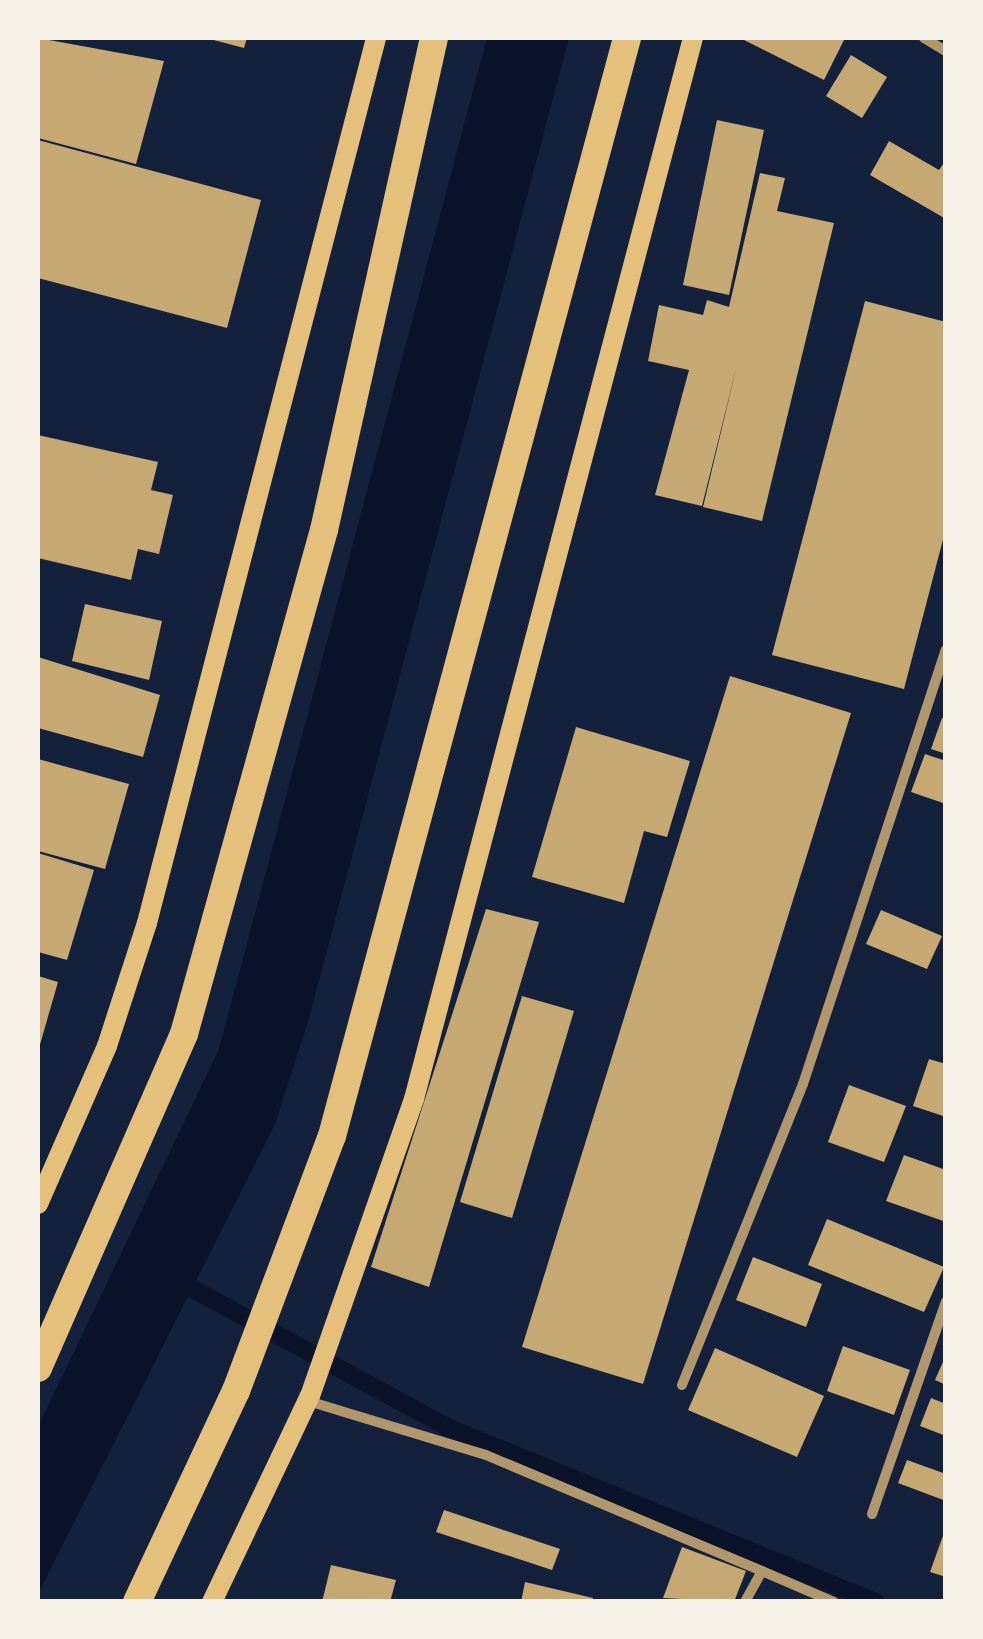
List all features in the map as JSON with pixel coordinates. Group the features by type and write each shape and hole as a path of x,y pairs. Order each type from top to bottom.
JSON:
{"highway":[{"path":"38,1368 184,1034 324,530 434,38"},
{"path":"137,1602 251,1352 332,1136 626,38"}],"main road":[{"path":"38,1204 44,1176 147,922 376,38"},
{"path":"212,1602 325,1357 414,1099 693,38"}],"street":[{"path":"924,38 946,51"},
{"path":"682,1385 803,1084 946,650"},
{"path":"872,1514 946,1301"},
{"path":"308,1398 486,1455 834,1602"},
{"path":"745,1602 762,1571"}],"water":[{"path":"487,38 569,38 308,1022 275,1124 38,1594 38,1427 219,1049"}],"building":[{"path":"38,38 164,61 136,164 38,138"},
{"path":"206,38 247,38 244,48"},
{"path":"740,38 845,38 824,80"},
{"path":"851,55 887,77 862,118 826,96"},
{"path":"717,120 764,130 729,295 683,285"},
{"path":"38,140 261,200 227,328 38,278"},
{"path":"889,141 939,170 946,160 946,219 870,175"},
{"path":"760,173 785,178 777,211 834,223 762,521 703,507 737,365 702,506 655,495 689,370 648,361 659,305 703,315 707,300 729,307"},
{"path":"865,301 946,322 946,528 904,689 772,655"},
{"path":"38,435 158,462 151,490 173,495 159,554 138,549 131,580 38,558"},
{"path":"85,604 162,621 149,680 72,661"},
{"path":"38,657 160,695 143,757 38,728"},
{"path":"730,676 851,713 643,1384 522,1347"},
{"path":"942,718 946,719 946,754 931,749"},
{"path":"576,727 690,761 667,837 644,831 624,903 532,877"},
{"path":"925,754 946,761 946,804 911,792"},
{"path":"38,759 129,784 105,869 38,851"},
{"path":"38,853 94,870 67,960 38,952"},
{"path":"486,909 539,922 429,1287 371,1267"},
{"path":"881,910 942,936 927,969 866,944"},
{"path":"38,976 58,982 39,1048 38,1048"},
{"path":"522,996 574,1011 512,1218 460,1202"},
{"path":"929,1059 946,1064 946,1117 913,1106"},
{"path":"849,1085 906,1106 884,1162 828,1142"},
{"path":"904,1155 946,1170 946,1222 886,1201"},
{"path":"827,1219 944,1267 924,1312 808,1265"},
{"path":"753,1257 822,1284 806,1327 736,1300"},
{"path":"843,1346 910,1370 894,1415 827,1391"},
{"path":"715,1348 824,1396 797,1457 688,1410"},
{"path":"946,1355 946,1385 935,1380"},
{"path":"931,1398 946,1404 946,1436 920,1426"},
{"path":"907,1460 946,1474 946,1501 898,1483"},
{"path":"444,1510 560,1549 552,1570 436,1532"},
{"path":"946,1530 946,1577 930,1572"},
{"path":"682,1547 746,1571 734,1602 663,1598"},
{"path":"331,1565 396,1580 390,1602 322,1602"},
{"path":"525,1582 593,1598 592,1602 521,1602"}],"waterway":[{"path":"169,1276 449,1428 876,1602"}]}
